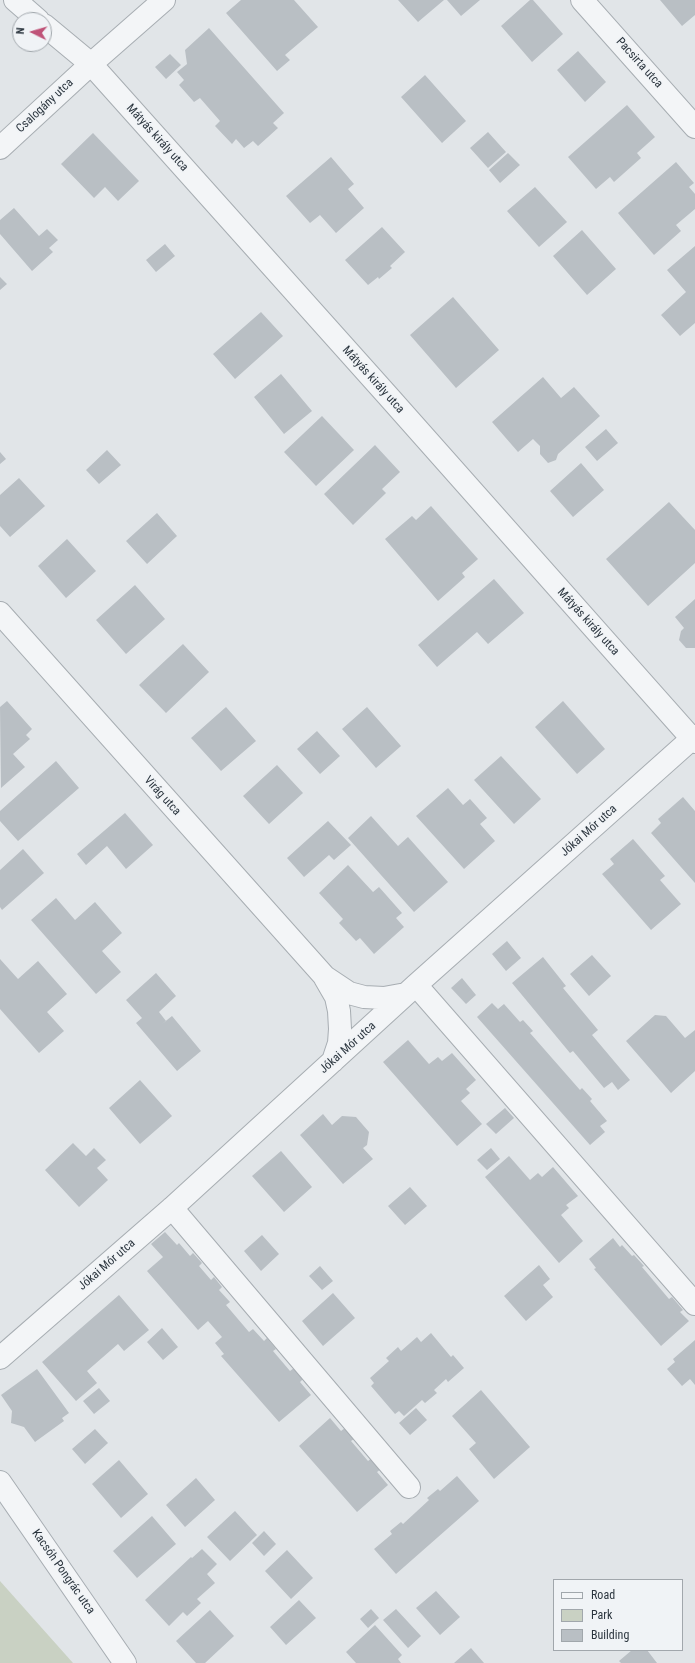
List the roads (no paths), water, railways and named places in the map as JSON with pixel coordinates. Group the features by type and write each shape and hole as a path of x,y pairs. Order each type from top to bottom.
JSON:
{"street":[{"path":"15,0 29,12"},
{"path":"91,64 164,0"},
{"name":"Pacsirta utca","path":"582,0 695,127"},
{"name":"Mátyás király utca","path":"52,32 91,64 694,739"},
{"name":"Csalogány utca","path":"0,148 91,64"},
{"name":"Virág utca","path":"0,614 325,977 336,997 339,1011 339,1043 333,1061"},
{"name":"Jókai Mór utca","path":"0,1358 172,1208 411,990 694,739"},
{"name":"Virág utca","path":"325,977 349,993 364,997 384,998 411,990"},
{"path":"411,990 695,1304"},
{"path":"172,1208 409,1487"},
{"name":"Kacsóh Pongrác utca","path":"0,1482 125,1663"}]}
